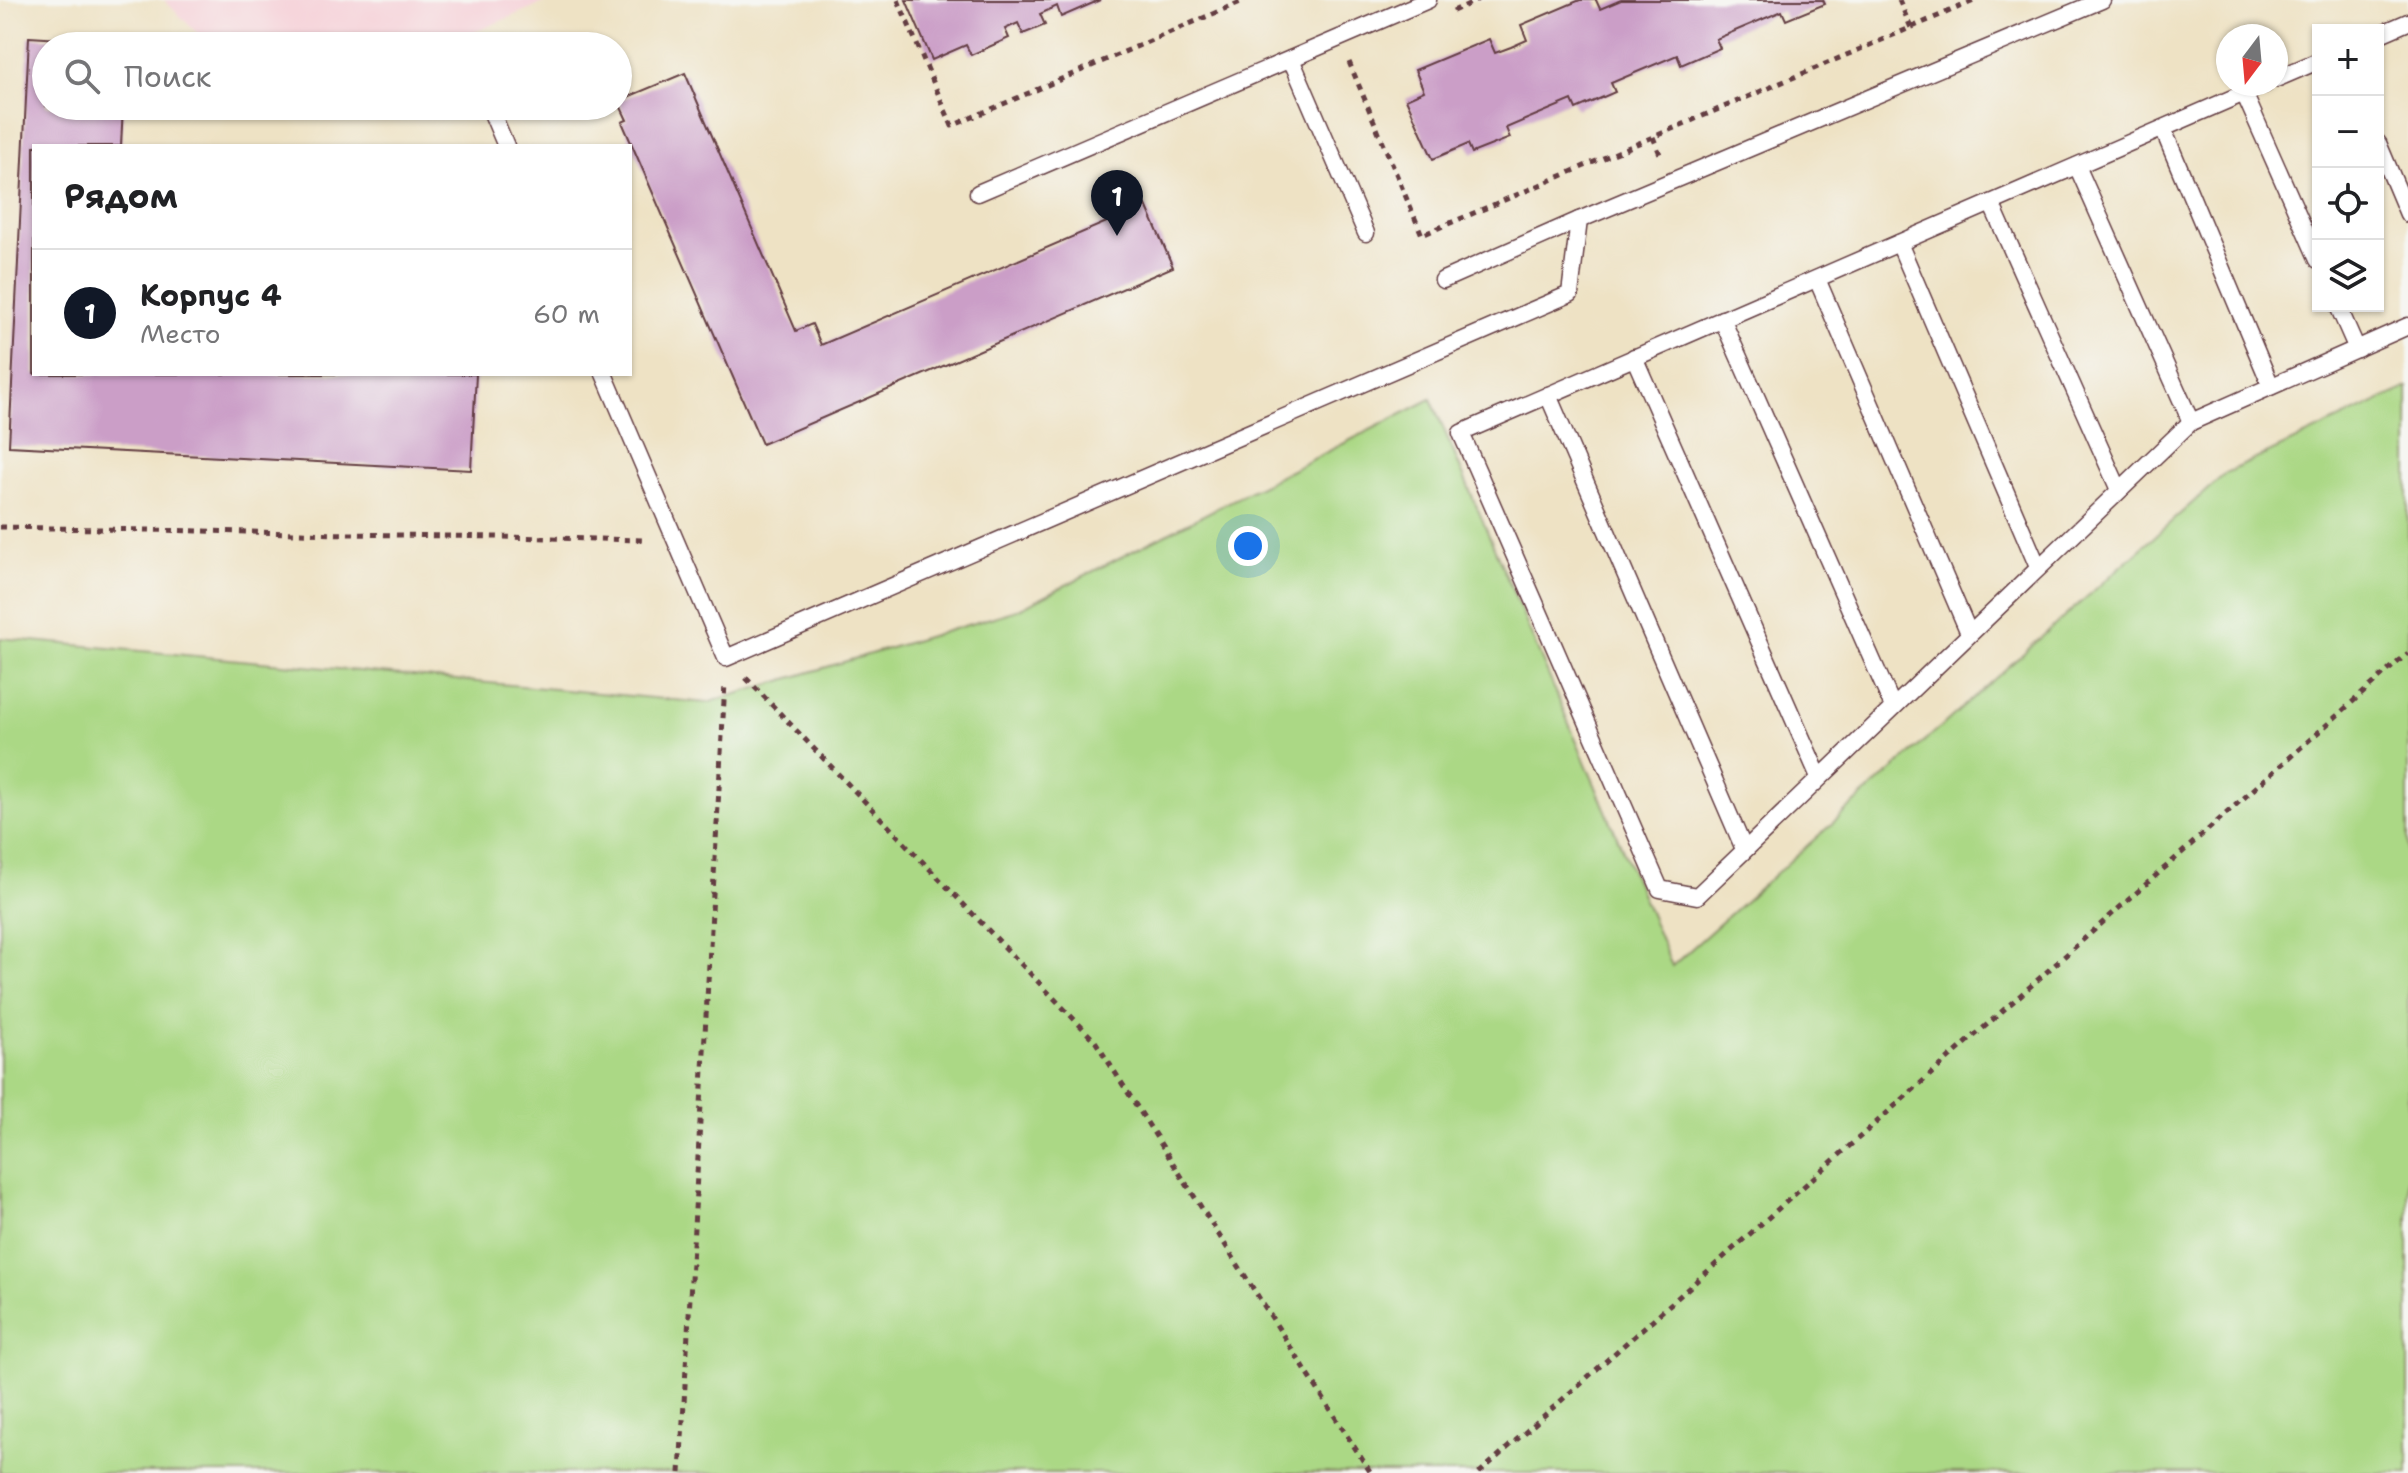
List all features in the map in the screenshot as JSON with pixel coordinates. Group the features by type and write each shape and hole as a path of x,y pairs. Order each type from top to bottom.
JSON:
{"lane":[{"path":"978,193 1428,0"},
{"path":"1443,280 2102,0"},
{"path":"2384,32 2408,22"},
{"path":"1291,59 1366,233"},
{"path":"2288,74 2312,64"},
{"path":"2237,96 1461,433 1660,889 1697,896 2191,422 2408,326"},
{"path":"2245,96 2312,246"},
{"path":"495,120 505,144"},
{"path":"2163,129 2271,386"},
{"path":"2384,157 2408,214"},
{"path":"2077,166 2191,422"},
{"path":"1991,203 2119,490"},
{"path":"605,376 726,658 1570,294 1579,220"},
{"path":"1899,243 2038,567"},
{"path":"1817,279 1969,633"},
{"path":"2341,312 2357,349"},
{"path":"1722,319 1893,707"},
{"path":"1634,357 1819,777"},
{"path":"1548,395 1744,849"}],"path":[{"path":"898,0 952,126 1245,0"},
{"path":"1449,12 1478,0"},
{"path":"1899,0 1911,28"},
{"path":"1347,56 1422,235 1976,0"},
{"path":"0,527 676,540"},
{"path":"1479,1473 2408,653"},
{"path":"680,1473 726,658"},
{"path":"726,658 1095,1041 1371,1473"}],"shaded area":[{"path":"164,0 550,0 475,32 196,32"}],"green space":[{"path":"2408,387 2408,1473 0,1473 0,638 707,703 1017,610 1431,399 1672,966 2226,473"}],"building":[{"path":"906,0 1100,0 1061,17 1057,6 1040,14 1045,25 1023,34 1018,23 1005,29 1009,38 971,55 966,45 932,60"},
{"path":"1580,0 1596,0 1600,9 1621,0 1823,0 1825,4 1786,20 1782,11 1716,39 1720,48 1681,65 1677,55 1611,83 1615,92 1576,109 1572,100 1506,128 1510,138 1472,153 1468,144 1433,159 1406,99 1424,91 1415,70 1489,39 1495,53 1511,47 1527,40 1521,25"},
{"path":"29,37 32,37 32,120 122,120 121,144 32,144 32,376 476,376 471,470 9,446"},
{"path":"685,73 796,331 812,324 821,345 1146,205 1173,267 762,444 622,122 632,120 632,95"}],"place":[{"name":"Корпус 4","path":"1117,236"}]}
